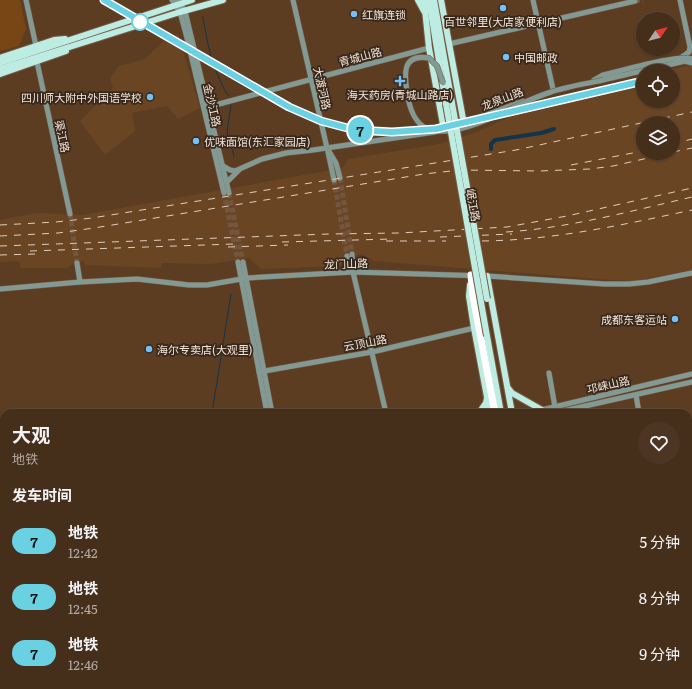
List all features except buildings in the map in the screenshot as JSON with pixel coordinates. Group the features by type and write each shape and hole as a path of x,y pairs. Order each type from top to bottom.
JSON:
{"highway":[{"path":"471,276 473,296 494,409"}],"main road":[{"path":"0,69 82,36 176,2 192,0"},
{"path":"0,74 59,54 84,43 182,11 223,0"},
{"path":"418,0 426,15"},
{"path":"424,0 430,48 444,130"},
{"name":"岷江路","path":"429,0 500,409"},
{"name":"岷江路","path":"434,0 487,299 497,333 511,409"},
{"path":"441,0 464,124"},
{"path":"0,58 54,40 82,36"},
{"path":"0,63 51,49 84,43"},
{"path":"471,276 469,296 489,409"},
{"path":"487,276 511,409"},
{"path":"508,388 512,393 540,409"},
{"path":"482,409 486,403 487,394"}],"street":[{"path":"26,0 36,46"},
{"name":"大渡河路","path":"293,0 327,148 336,163 337,179"},
{"path":"533,0 553,89"},
{"name":"龙泉山路","path":"223,166 235,171 262,159 286,153 444,130 464,124 553,89 680,58 689,52 690,47 680,0"},
{"path":"449,44 538,25 635,1"},
{"name":"金沙江路","path":"176,2 182,11 186,34 223,166 227,182 226,193 206,108"},
{"name":"青城山路","path":"206,108 430,48"},
{"path":"443,83 434,62 429,58 417,57 413,59 405,70 405,80 410,109 413,116 421,126 434,131 446,132 475,125 530,99 552,91 685,62 692,63"},
{"path":"594,80 603,75 674,58 692,58"},
{"name":"渠江路","path":"37,62 70,214"},
{"path":"227,182 241,168"},
{"path":"349,255 385,409"},
{"path":"240,262 271,409"},
{"path":"77,263 80,282"},
{"name":"龙门山路","path":"0,289 137,279 189,285 207,285 244,279 353,272 487,276 604,284 629,284 692,273"},
{"name":"云顶山路","path":"262,371 372,352 474,328"},
{"path":"262,371 267,409"},
{"path":"549,373 555,407"},
{"name":"邛崃山路","path":"546,409 692,374"},
{"name":"邛崃山路","path":"572,409 692,382"},
{"path":"636,395 638,409"}],"shaded area":[{"path":"0,0 20,0 26,29 19,46 0,51"},
{"name":"四川师大附中外国语学校","path":"178,34 200,108 178,119 167,106 132,113 135,131 105,155 80,121 113,88 110,78 119,66 145,59 165,40"},
{"path":"692,65 692,270 633,281 611,280 374,261 362,254 345,259 339,266 261,269 249,258 211,264 162,263 161,268 86,265 83,261 72,264 67,268 21,268 19,261 0,262 0,220 36,213 82,215 343,168 348,159 439,144 474,133 546,101 636,78 636,108 680,108 680,68"}],"waterway":[{"path":"203,17 209,50 214,66 224,89 229,96"},
{"path":"231,105 227,132 234,156"},
{"path":"491,149 491,144 495,140 541,133 554,129"},
{"path":"213,409 231,294"}],"tunnel":[{"path":"635,1 643,0"},
{"path":"340,178 352,254"},
{"path":"334,180 347,256"},
{"path":"224,193 238,262"},
{"path":"229,193 243,262"},
{"path":"70,214 77,263"}],"railway":[{"path":"0,225 56,222 92,218 516,150 692,112"},
{"path":"680,142 692,139"},
{"path":"680,151 692,148"},
{"path":"571,165 636,152"},
{"path":"0,236 58,233 94,228 424,174 460,170 539,171 590,169 639,160"},
{"path":"0,246 329,234 399,233 507,227 567,216 692,188"},
{"path":"506,232 576,223 692,197"},
{"path":"468,241 497,241 553,236 609,227 692,210"},
{"path":"440,237 512,234"},
{"path":"282,242 392,239"},
{"path":"386,241 446,241"},
{"path":"30,251 234,244"},
{"path":"228,247 288,245"},
{"path":"0,255 36,254"}],"metro line":[{"name":"7","path":"104,0 289,107 321,121 355,130 392,132 436,129 636,83"}],"place":[{"name":"百世邻里(大店家便利店)","path":"503,8"},
{"name":"红旗连锁","path":"354,14"},
{"name":"中国邮政","path":"506,57"},
{"name":"海天药房(青城山路店)","path":"400,81"},
{"name":"四川师大附中外国语学校","path":"150,97"},
{"name":"优味面馆(东汇家园店)","path":"196,141"},
{"name":"成都东客运站","path":"675,319"},
{"name":"海尔专卖店(大观里)","path":"149,349"}]}
